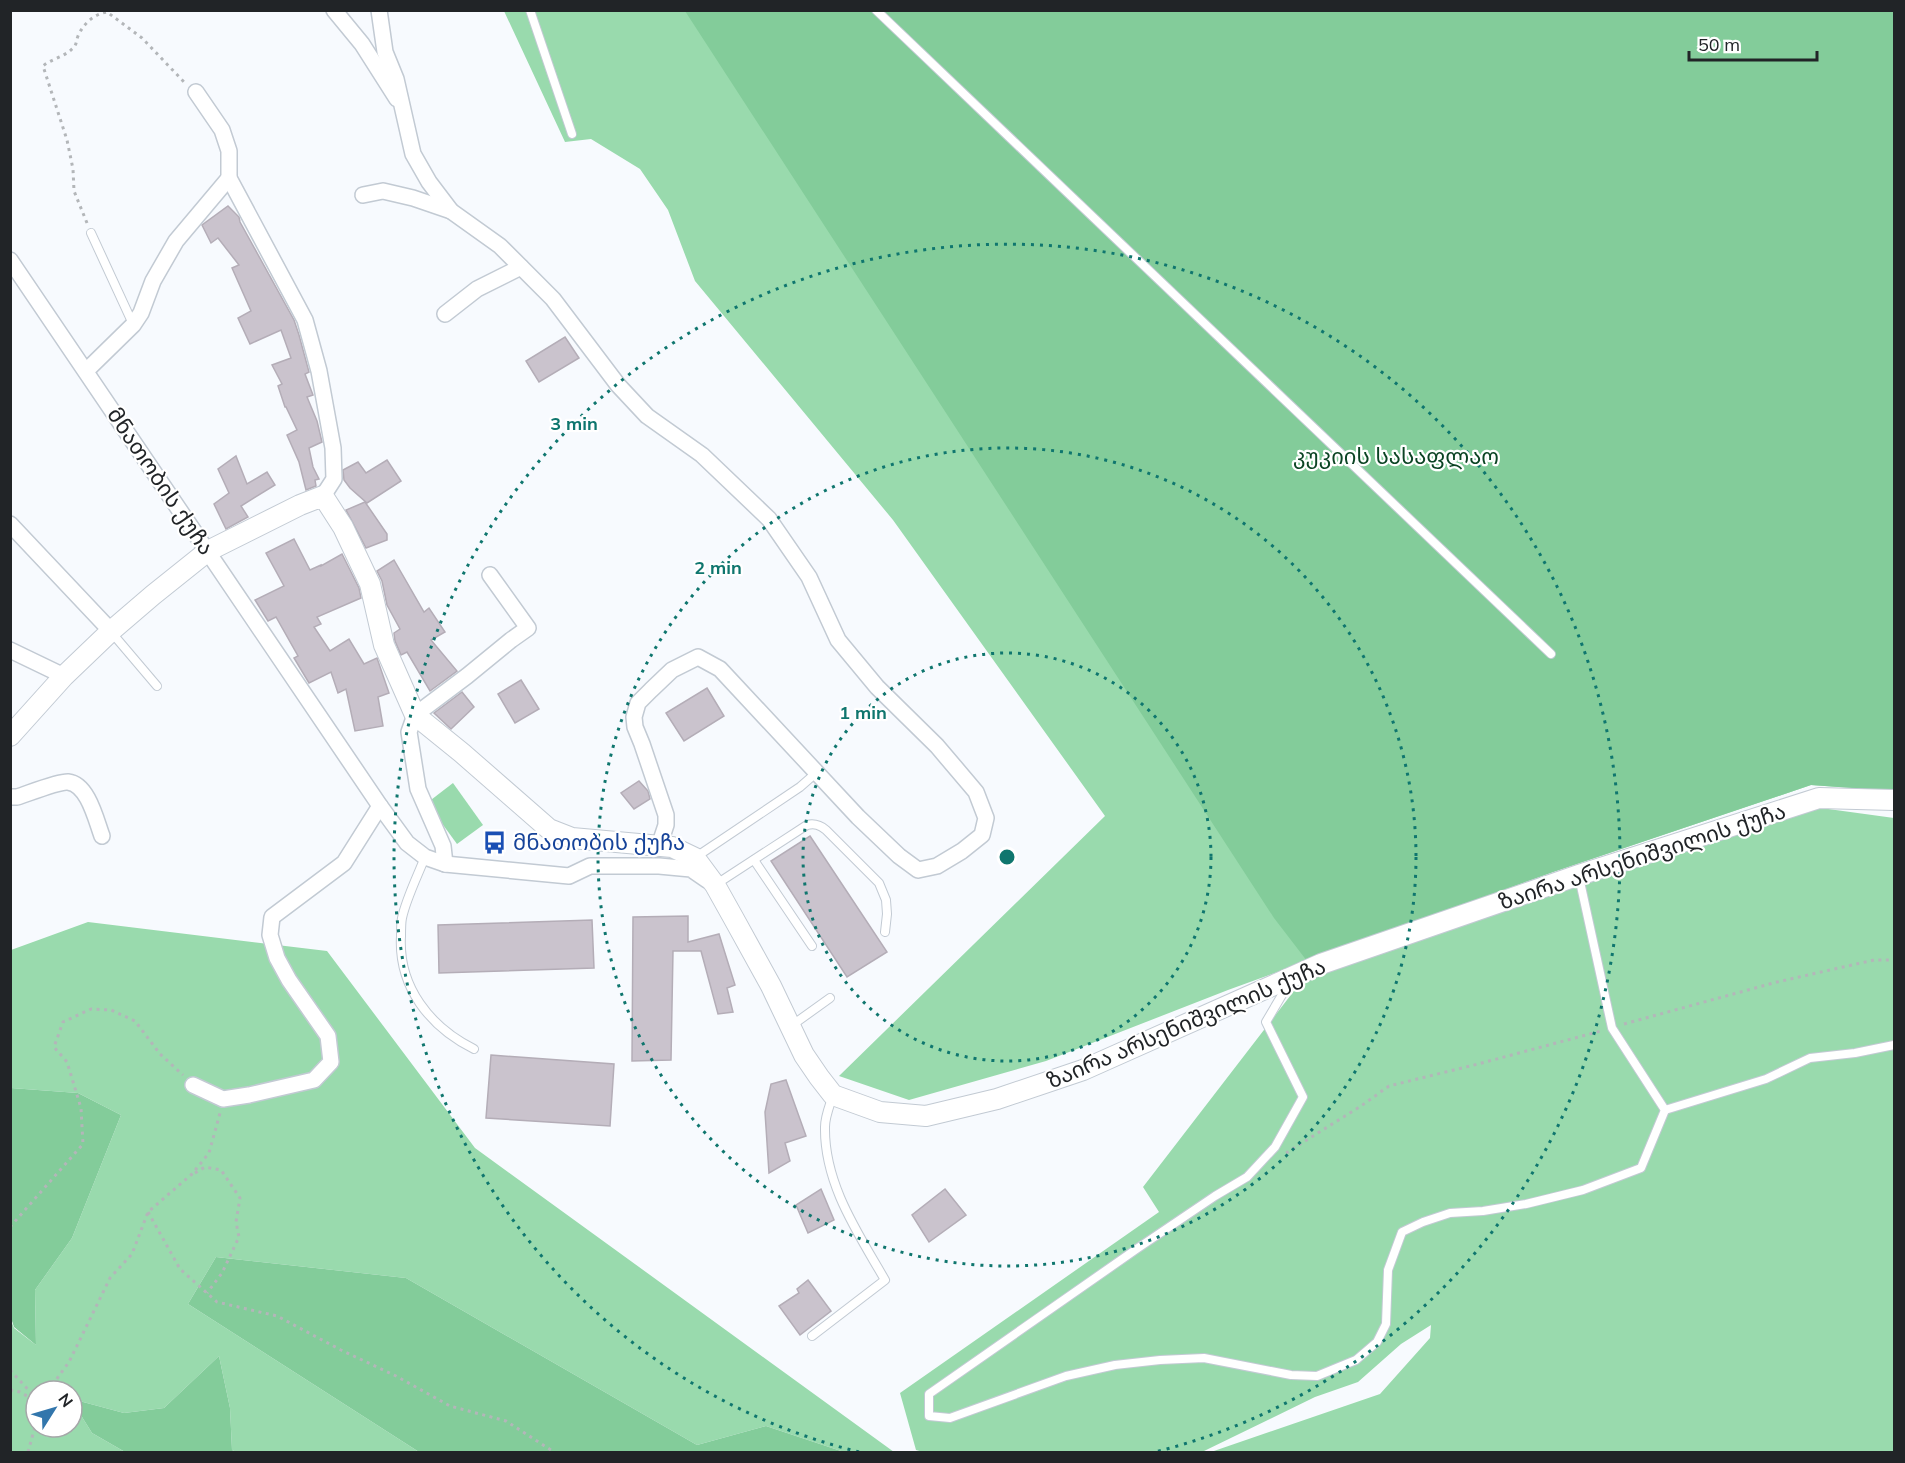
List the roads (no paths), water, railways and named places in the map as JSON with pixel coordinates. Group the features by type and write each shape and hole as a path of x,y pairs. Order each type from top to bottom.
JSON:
{"street":[{"path":"334,10 362,44 402,107"},
{"path":"379,10 385,52 396,79 413,154 429,182 451,211"},
{"path":"10,736 64,676 111,631 208,551 300,504 324,496 333,479 333,448 319,371 304,320 229,178 229,151 222,130 196,92"},
{"path":"86,370 133,325 141,313 153,281 176,241 229,178"},
{"path":"363,195 383,191 451,211 500,246 553,299 618,385 647,416 702,455 769,519 809,577 838,640 877,687 937,746 976,792 986,818 982,835 962,851 937,866 918,870 899,856 816,773 720,669 698,657 672,670 638,703 634,717 635,728 666,815 666,825 658,846"},
{"name":"მნათობის ქუჩა","path":"10,260 407,843 425,857 445,864 569,876 590,866 659,866 691,869 715,885"},
{"path":"445,314 477,289 521,267"},
{"path":"324,496 343,527 370,584 384,645 415,715 549,829 572,838 672,847 695,858 715,885 771,986 804,1054 833,1095"},
{"path":"10,524 111,631"},
{"path":"445,864 443,846 418,789 408,732 415,715 528,628 490,575"},
{"path":"10,650 64,676"},
{"path":"10,797 67,782 79,786 87,797 102,836"},
{"name":"ზაირა არსენიშვილის ქუჩა","path":"833,1095 880,1112 926,1116 997,1100 1083,1070 1331,960 1579,875 1819,798 1894,800"},
{"path":"193,1085 223,1099 282,1089 314,1080 331,1062 328,1036 289,980 277,958 270,935 272,917 344,863 380,806"}],"lane":[{"path":"530,10 572,134"},
{"path":"876,10 1551,654"},
{"path":"91,233 133,325"},
{"path":"111,631 157,686"},
{"path":"695,858 800,787 816,773"},
{"path":"715,885 807,825 814,823 820,826 879,883 886,900 885,932"},
{"path":"425,857 402,918 400,954 407,981 417,1001 458,1041 474,1050"},
{"path":"754,860 812,946"},
{"path":"1579,875 1612,1028 1665,1110"},
{"path":"1293,977 1266,1022 1303,1097 1275,1147 1247,1177 1138,1248 929,1394 929,1416 950,1418 1066,1376 1115,1365 1204,1358 1291,1375 1317,1376 1356,1360 1377,1342 1386,1324 1388,1270 1402,1232 1450,1213 1483,1211 1526,1204 1583,1190 1641,1168 1665,1110"},
{"path":"790,1027 830,998"},
{"path":"1665,1110 1767,1079 1810,1058 1894,1045"},
{"path":"812,1336 885,1280 847,1214 832,1176 826,1149 825,1124 833,1095"}],"place":[{"name":"მნათობის ქუჩა","path":"495,842"}],"park label":[{"name":"კუკიის სასაფლაო","path":"1396,456"}]}
